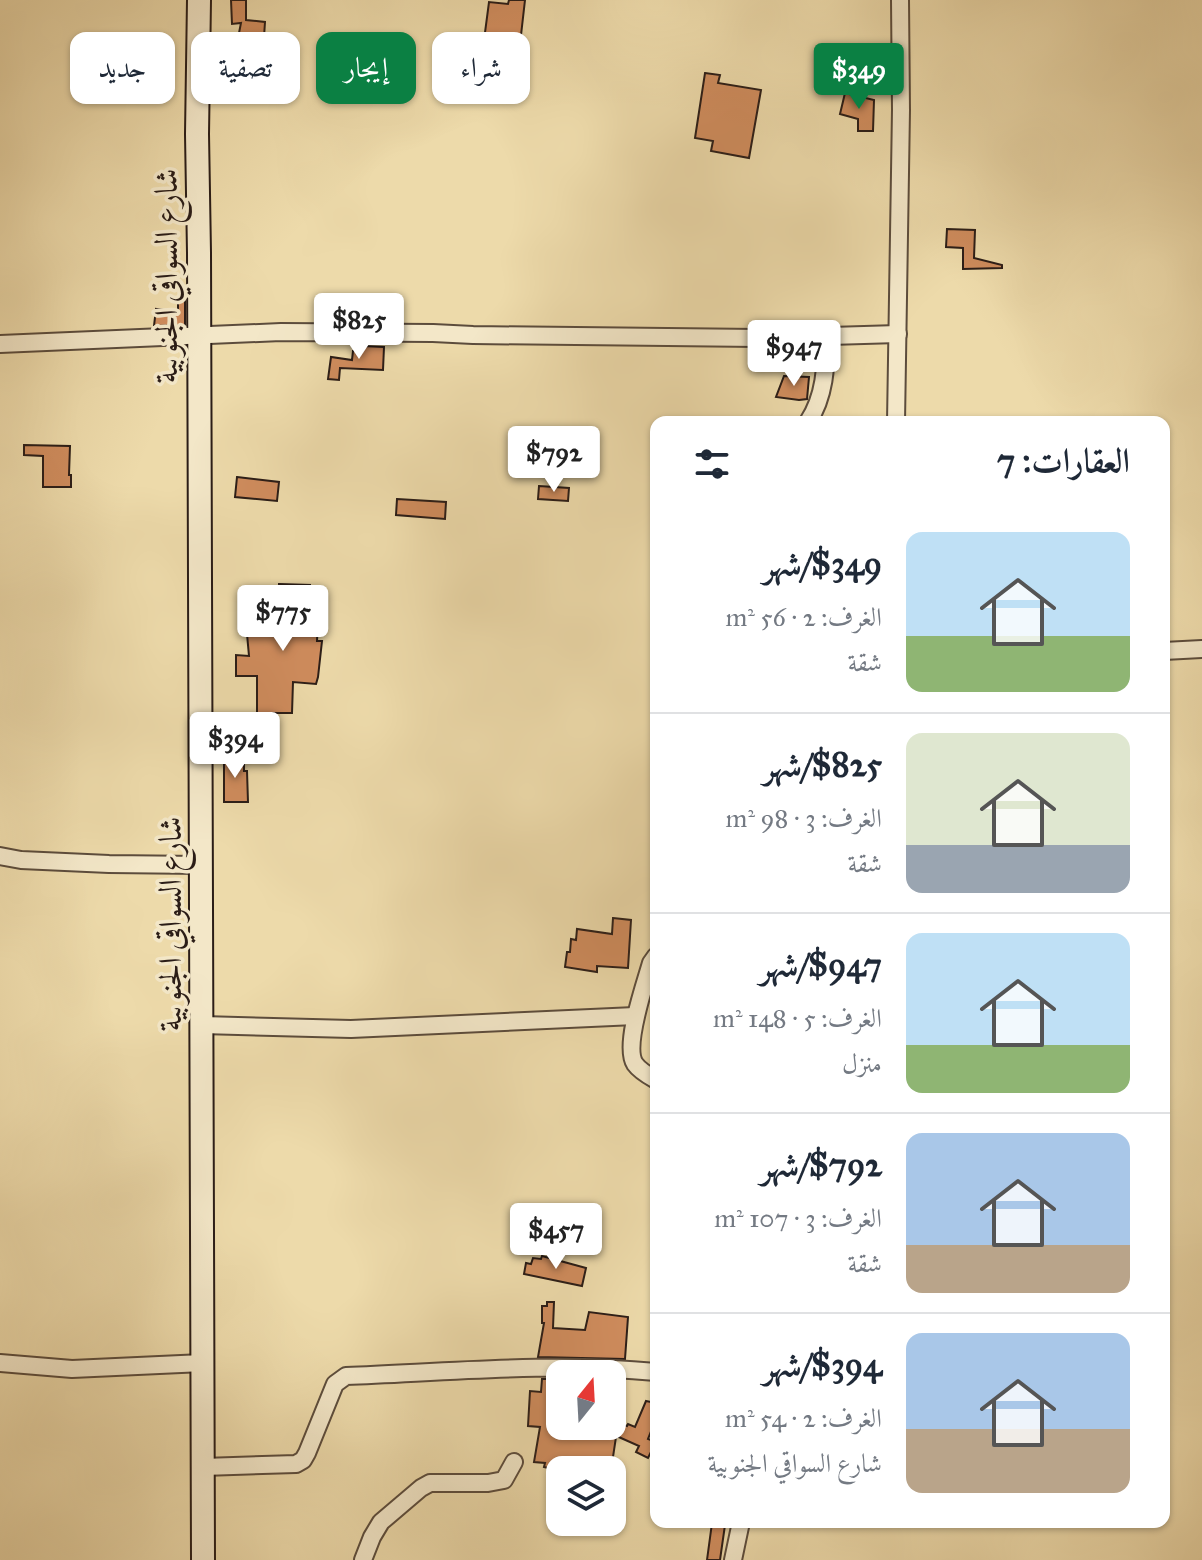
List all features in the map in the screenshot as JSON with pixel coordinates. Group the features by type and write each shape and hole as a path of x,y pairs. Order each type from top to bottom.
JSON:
{"street":[{"name":"شارع السواقي الجنوبية","path":"199,0 203,1560"},
{"path":"896,416 900,0"},
{"path":"0,344 313,332 758,338 898,334"},
{"path":"811,416 823,387 826,337"},
{"path":"1170,651 1202,649"},
{"path":"0,856 21,860 109,864 201,865"},
{"path":"650,966 635,1016 631,1048 636,1066 650,1076"},
{"path":"202,1025 351,1029 635,1016"},
{"path":"0,1363 72,1369 203,1363"},
{"path":"203,1467 296,1464 303,1460 335,1384 346,1376 532,1369 650,1371"},
{"path":"363,1560 381,1522 421,1488 430,1483 476,1484 504,1480 514,1462"},
{"path":"733,1560 740,1528"}],"building":[{"path":"231,0 246,0 246,20 265,22 264,32 239,32 241,23 232,24"},
{"path":"509,0 525,0 521,32 485,32 489,2 508,4"},
{"path":"705,73 720,75 718,83 761,90 749,158 711,151 713,141 695,138"},
{"path":"845,93 874,100 873,131 858,131 858,119 840,114"},
{"path":"947,229 975,230 974,258 1002,265 1002,268 963,269 963,248 946,247"},
{"path":"178,298 185,298 185,325 154,326 156,309 178,312"},
{"path":"363,346 384,347 383,370 340,368 339,380 328,379 331,357 352,360 353,351 363,351"},
{"path":"784,376 809,377 807,399 776,397"},
{"path":"24,445 70,446 71,487 43,487 43,456 24,455"},
{"path":"237,477 279,482 277,501 235,497"},
{"path":"539,486 569,488 568,501 538,499"},
{"path":"397,499 446,502 445,519 396,515"},
{"path":"279,584 310,585 310,599 300,598 300,620 318,621 317,641 322,641 318,677 316,684 293,682 292,713 257,713 257,676 236,676 236,655 249,656 247,634 259,634 259,628 266,628 266,614 278,614"},
{"path":"224,756 244,756 248,802 224,802"},
{"path":"613,918 631,920 628,968 597,966 597,972 565,967 571,939 576,940 577,929 612,934"},
{"path":"542,1256 586,1268 582,1286 524,1274 526,1263 531,1264 533,1258 541,1259"},
{"path":"547,1302 554,1302 553,1328 585,1330 589,1312 628,1317 625,1359 538,1357 544,1323 542,1306 547,1306"},
{"path":"542,1379 546,1379 546,1440 616,1440 613,1456 546,1456 546,1468 545,1463 534,1462 540,1427 528,1426 530,1391 541,1392"},
{"path":"646,1401 650,1402 648,1458 636,1452 639,1446 626,1440 628,1424 635,1427"},
{"path":"711,1528 725,1528 720,1560 707,1560"}]}
